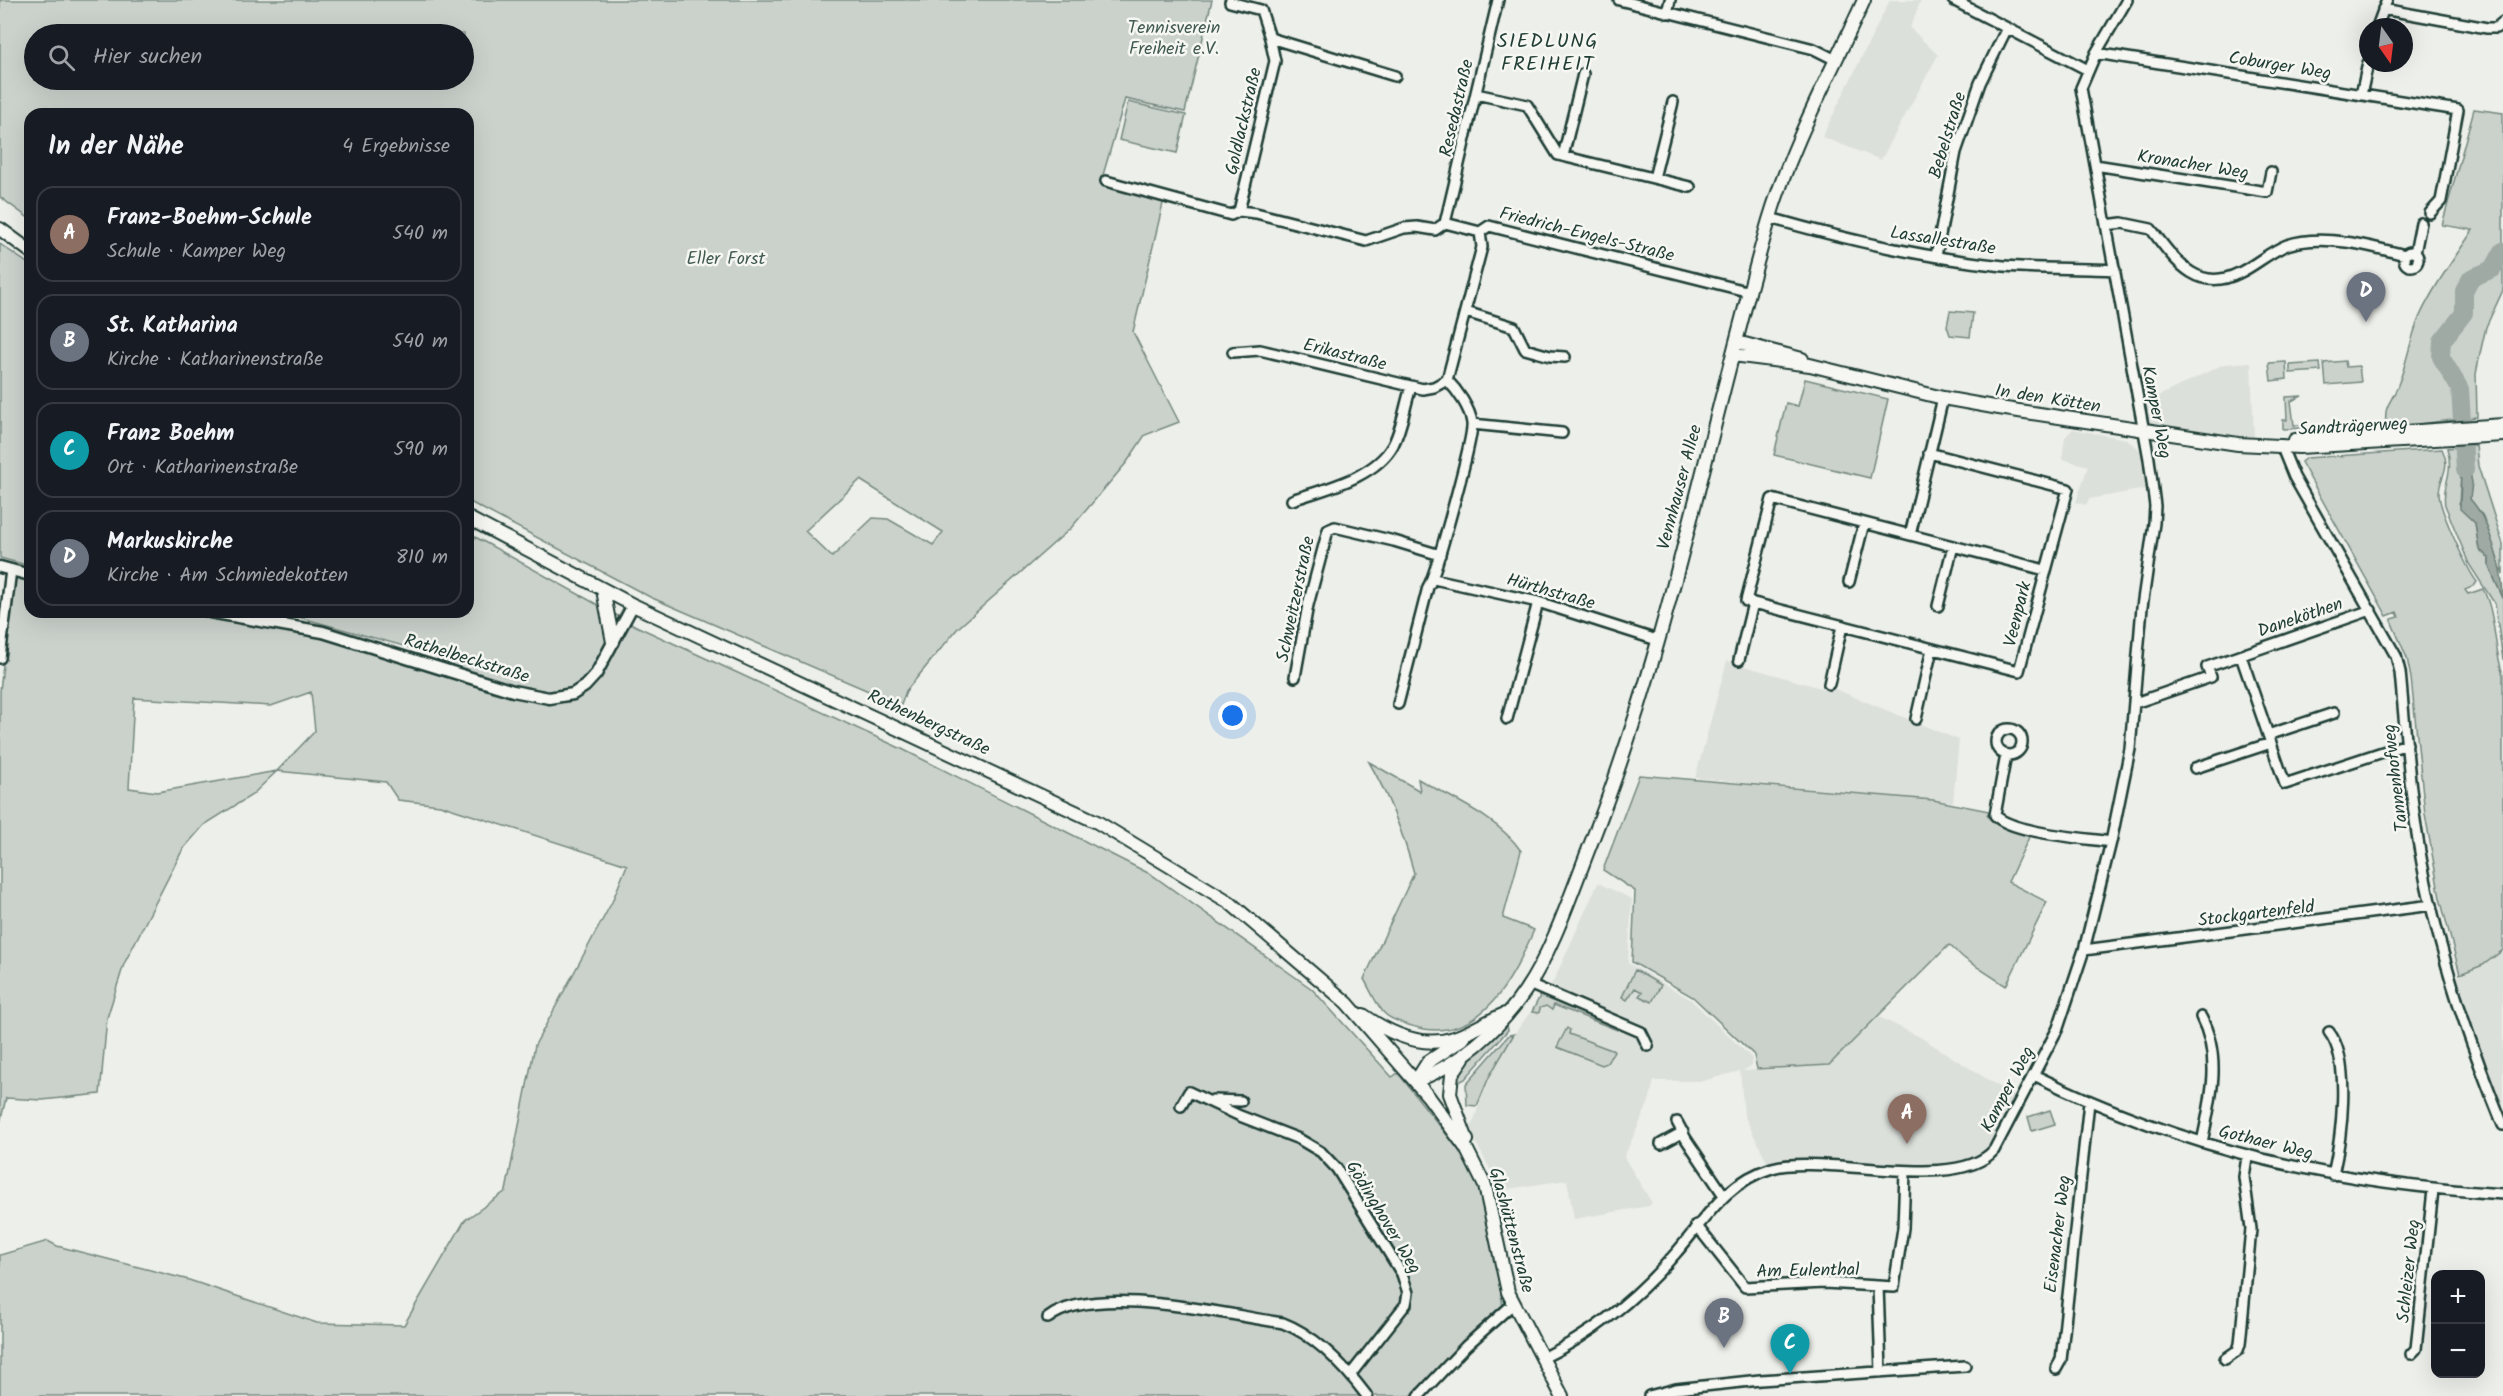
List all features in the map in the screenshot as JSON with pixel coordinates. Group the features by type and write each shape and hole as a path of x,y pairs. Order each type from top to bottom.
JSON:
{"main road":[{"name":"Vennhauser Allee","path":"1416,1081 1436,1073 1493,1032 1529,984 1598,826 1628,741 1658,640 1770,218 1787,166 1864,0"},
{"path":"0,229 24,247"},
{"name":"In den Kötten","path":"1737,342 1804,359 1810,365"},
{"name":"In den Kötten","path":"1733,356 1810,365 1943,398 2143,431 2238,444 2282,445"},
{"name":"Sandträgerweg","path":"2282,445 2306,438 2448,434 2475,432 2503,425"},
{"name":"Sandträgerweg","path":"2475,432 2503,435"},
{"name":"Rothenbergstraße","path":"474,521 633,605 1097,822 1229,902 1347,1003 1388,1031 1414,1040"},
{"path":"603,590 613,642"},
{"name":"Rothenbergstraße","path":"1347,1003 1416,1081"},
{"name":"Vennhauser Allee","path":"1414,1040 1430,1041 1453,1038 1506,1014"},
{"name":"Vennhauser Allee","path":"1416,1081 1428,1062 1506,1014"},
{"path":"1467,1148 1467,1136 1450,1102 1449,1085 1452,1074 1472,1048"},
{"name":"Glashüttenstraße","path":"1416,1081 1467,1148 1485,1186 1503,1275 1513,1304 1562,1396"}],"street":[{"name":"Resedastraße","path":"1445,223 1498,0"},
{"path":"1619,0 1814,49 1836,60"},
{"path":"1667,13 1670,0"},
{"path":"1953,0 2088,70"},
{"name":"Kamper Weg","path":"1543,1358 1592,1332 1630,1300 1675,1254 1723,1194 1750,1177 1782,1166 1905,1172 1974,1164 1990,1155 2058,1028 2084,950 2111,842 2130,749 2142,607 2155,506 2081,88 2096,53 2127,0"},
{"name":"Goldlackstraße","path":"1230,2 1261,10 1275,61 1239,211"},
{"path":"2385,4 2487,28 2496,28 2503,22"},
{"name":"Bebelstraße","path":"1936,256 1956,152 1980,84 2007,28"},
{"path":"1270,38 1395,76"},
{"name":"Coburger Weg","path":"2096,53 2458,110 2441,201 2430,213"},
{"path":"2361,95 2366,72"},
{"path":"1563,156 1583,74"},
{"path":"1476,94 1527,105 1558,155 1690,187"},
{"path":"1654,178 1673,102"},
{"name":"Kronacher Weg","path":"2095,165 2267,192 2271,172"},
{"name":"Friedrich-Engels-Straße","path":"1106,181 1231,215 1239,211 1256,213 1366,241 1404,228 1417,227 1435,230 1445,223 1480,232 1489,226 1750,292"},
{"name":"Lassallestraße","path":"1770,218 1839,238 1936,256 2004,266 2115,270"},
{"path":"2106,225 2122,223 2151,228 2182,268 2204,278 2231,277 2285,246 2306,242 2352,244 2410,254 2421,223"},
{"path":"1398,704 1428,587 1434,579 1472,424 1458,391 1447,380 1482,248 1480,232"},
{"path":"1466,312 1514,327 1525,349 1550,356 1565,357"},
{"name":"Erikastraße","path":"1233,352 1260,350 1411,387 1434,387 1447,380"},
{"path":"1292,500 1356,476 1383,456 1393,445 1411,387"},
{"path":"1910,535 1943,398"},
{"path":"1472,424 1562,432"},
{"name":"Tannenhofweg","path":"2282,445 2294,477 2396,656 2422,862 2476,1060 2503,1125"},
{"path":"1929,453 2068,489 2045,570"},
{"name":"Veenpark","path":"1772,499 1864,523 2045,570 2019,671 1746,601 1772,499"},
{"path":"1849,582 1864,523"},
{"name":"Schweitzerstraße","path":"1295,677 1308,605 1328,530 1335,527 1384,538 1440,555"},
{"path":"1938,606 1953,546"},
{"path":"0,567 24,573"},
{"path":"0,658 11,570"},
{"name":"Hürthstraße","path":"1434,579 1538,602 1658,640"},
{"path":"1506,719 1538,602"},
{"name":"Veenpark","path":"1739,660 1754,603"},
{"name":"Rathelbeckstraße","path":"242,618 323,633 513,690 549,698 573,694 585,686 596,674 633,605"},
{"name":"Daneköthen","path":"2135,703 2211,678 2207,667 2371,610"},
{"path":"1829,684 1842,626"},
{"path":"1916,718 1932,649"},
{"name":"Daneköthen","path":"2241,656 2285,784 2407,744"},
{"path":"2195,768 2334,713"},
{"path":"2006,755 1995,805 1995,815 1999,820 2016,826 2111,842"},
{"name":"Stockgartenfeld","path":"2084,950 2432,905"},
{"path":"1529,984 1641,1032 1648,1046"},
{"path":"2201,1017 2211,1036 2214,1077 2202,1142"},
{"path":"2329,1032 2338,1048 2343,1111 2340,1145 2333,1175"},
{"name":"Gothaer Weg","path":"2034,1075 2089,1102 2247,1157 2333,1175 2433,1190 2503,1194"},
{"name":"Gödinghover Weg","path":"1181,1106 1189,1092 1292,1135 1321,1152 1337,1169 1402,1274 1407,1293 1406,1304 1351,1374"},
{"name":"Gödinghover Weg","path":"1207,1100 1241,1101"},
{"name":"Eisenacher Weg","path":"2056,1370 2061,1360 2089,1102"},
{"path":"1677,1122 1723,1194"},
{"path":"1661,1144 1683,1132"},
{"path":"2225,1359 2238,1350 2240,1344 2250,1229 2244,1177 2247,1157"},
{"path":"1881,1372 1878,1286 1894,1287 1903,1228 1905,1172"},
{"name":"Schleizer Weg","path":"2411,1354 2416,1348 2433,1190"},
{"name":"Am Eulenthal","path":"1696,1225 1745,1287 1824,1283 1878,1286"},
{"path":"1048,1318 1070,1307 1114,1300 1283,1323 1308,1336 1351,1374 1367,1396"},
{"path":"1419,1396 1466,1346 1513,1304"},
{"path":"1649,1396 1690,1387 1965,1366"}],"shaded area":[{"path":"1890,0 1921,0 1910,28 1938,55 1881,160 1822,137"},
{"path":"2251,362 2254,438 2155,428 2146,421 2142,404 2224,364"},
{"path":"2073,429 2126,439 2139,449 2144,462 2146,489 2089,499 2086,505 2076,502 2088,466 2062,459 2065,437"},
{"path":"2467,446 2467,461 2472,482 2470,499 2483,519 2494,546 2501,574 2503,598 2489,567 2489,558 2479,549 2475,523 2460,509 2461,472 2458,447"},
{"path":"1727,661 1828,690 1830,687 1959,740 1953,802 1695,778"},
{"path":"1598,883 1632,899 1628,963 1690,999 1752,1058 1751,1066 1743,1071 1829,1065 1879,1017 1920,1037 2019,1099 1994,1148 1974,1163 1905,1171 1769,1166 1744,1115 1740,1071 1703,1081 1654,1081 1649,1102 1624,1157 1652,1203 1649,1206 1574,1219 1567,1180 1501,1190 1470,1132 1487,1080 1517,1030 1554,980"},
{"path":"2503,950 2503,1116 2479,1062 2453,979 2488,962"}],"green space":[{"name":"Eller Forst","path":"0,0 1212,0 1185,112 1125,99 1101,182 1164,199 1133,332 1179,422 1145,435 1127,462 1071,528 958,628 906,691 901,705 650,597 474,504 474,108 24,108 24,215 0,197","holes":["860,480 943,532 933,545 888,519 873,518 832,557 805,531"]},
{"path":"1128,102 1186,115 1177,153 1119,140"},
{"path":"2474,109 2503,113 2503,290 2486,327 2481,349 2476,374 2477,417 2386,428 2387,408 2401,377 2419,318 2437,284 2473,230 2442,225"},
{"path":"0,244 24,261 24,564 0,558"},
{"path":"1950,311 1973,313 1970,337 1950,335 1947,326"},
{"path":"2345,361 2346,367 2359,366 2361,382 2326,385 2324,363"},
{"path":"2286,362 2287,379 2271,381 2269,363"},
{"path":"2320,363 2321,371 2290,373 2290,365"},
{"path":"1805,379 1888,399 1870,478 1774,455 1786,403 1798,406"},
{"path":"2302,396 2291,401 2294,425 2304,425 2304,428 2283,429 2283,420 2287,420 2286,397"},
{"path":"2476,445 2478,466 2503,544 2503,575 2483,516 2470,499 2471,478 2467,461 2467,446"},
{"path":"2458,447 2461,472 2459,504 2475,523 2479,549 2489,558 2489,567 2503,598 2503,660 2495,604 2469,564 2445,505 2444,498 2450,466 2447,448"},
{"path":"2442,449 2446,462 2439,494 2440,502 2454,539 2477,582 2465,590 2468,594 2483,589 2487,599 2503,675 2503,950 2483,965 2460,974 2440,898 2425,814 2411,678 2407,658 2392,623 2392,619 2399,617 2397,612 2387,616 2301,462 2306,458"},
{"path":"474,536 636,626 902,749 1152,875 1312,989 1392,1077 1398,1073 1465,1158 1473,1175 1486,1211 1503,1306 1411,1396 0,1396 0,1255 48,1241 57,1246 189,1280 317,1323 404,1325 465,1220 506,1191 535,1045 612,902 627,865 440,805 398,800 386,782 277,771 252,795 204,825 183,849 124,964 107,1018 100,1094 42,1100 6,1098 0,1123 0,691 13,576 24,579 24,618 212,618 306,634 422,665 444,657 302,618 474,618","holes":["311,692 315,731 277,771 157,792 129,788 134,698 271,706"]},
{"path":"1369,762 1420,791 1418,779 1474,810 1501,829 1521,851 1503,918 1534,930 1505,986 1478,1016 1461,1025 1441,1030 1419,1028 1392,1019 1379,1006 1364,979 1414,873 1395,816"},
{"path":"1639,775 1933,800 1989,811 1987,815 1995,823 2006,829 2030,835 2008,882 2047,902 2006,986 1965,959 1949,945 1829,1065 1757,1069 1754,1055 1693,997 1632,962 1635,891 1603,870"},
{"path":"1635,970 1661,985 1652,1002 1639,996 1642,992 1635,988 1627,1000 1622,997"},
{"path":"1540,996 1618,1025 1617,1030 1554,1005 1552,1010 1546,1006 1540,1008 1539,1013 1532,1012"},
{"path":"1507,1026 1508,1030 1465,1079 1457,1083 1456,1075 1468,1057"},
{"path":"1567,1028 1570,1030 1569,1034 1614,1051 1607,1063 1602,1065 1557,1047"},
{"path":"1514,1034 1489,1077 1477,1106 1467,1105 1466,1084 1509,1035"},
{"path":"2050,1110 2055,1124 2032,1131 2028,1117"}],"waterway":[{"path":"2465,470 2460,389 2441,357 2442,341 2464,313 2464,291 2471,278 2493,269 2503,251"}],"place":[{"name":"Markuskirche","path":"2366,322"},
{"name":"Franz-Boehm-Schule","path":"1907,1144"},
{"name":"St. Katharina","path":"1724,1348"},
{"name":"Franz Boehm","path":"1790,1374"}],"district":[{"name":"SIEDLUNG FREIHEIT","path":"1548,52"}],"park label":[{"name":"Tennisverein Freiheit e.V.","path":"1174,37"}]}
